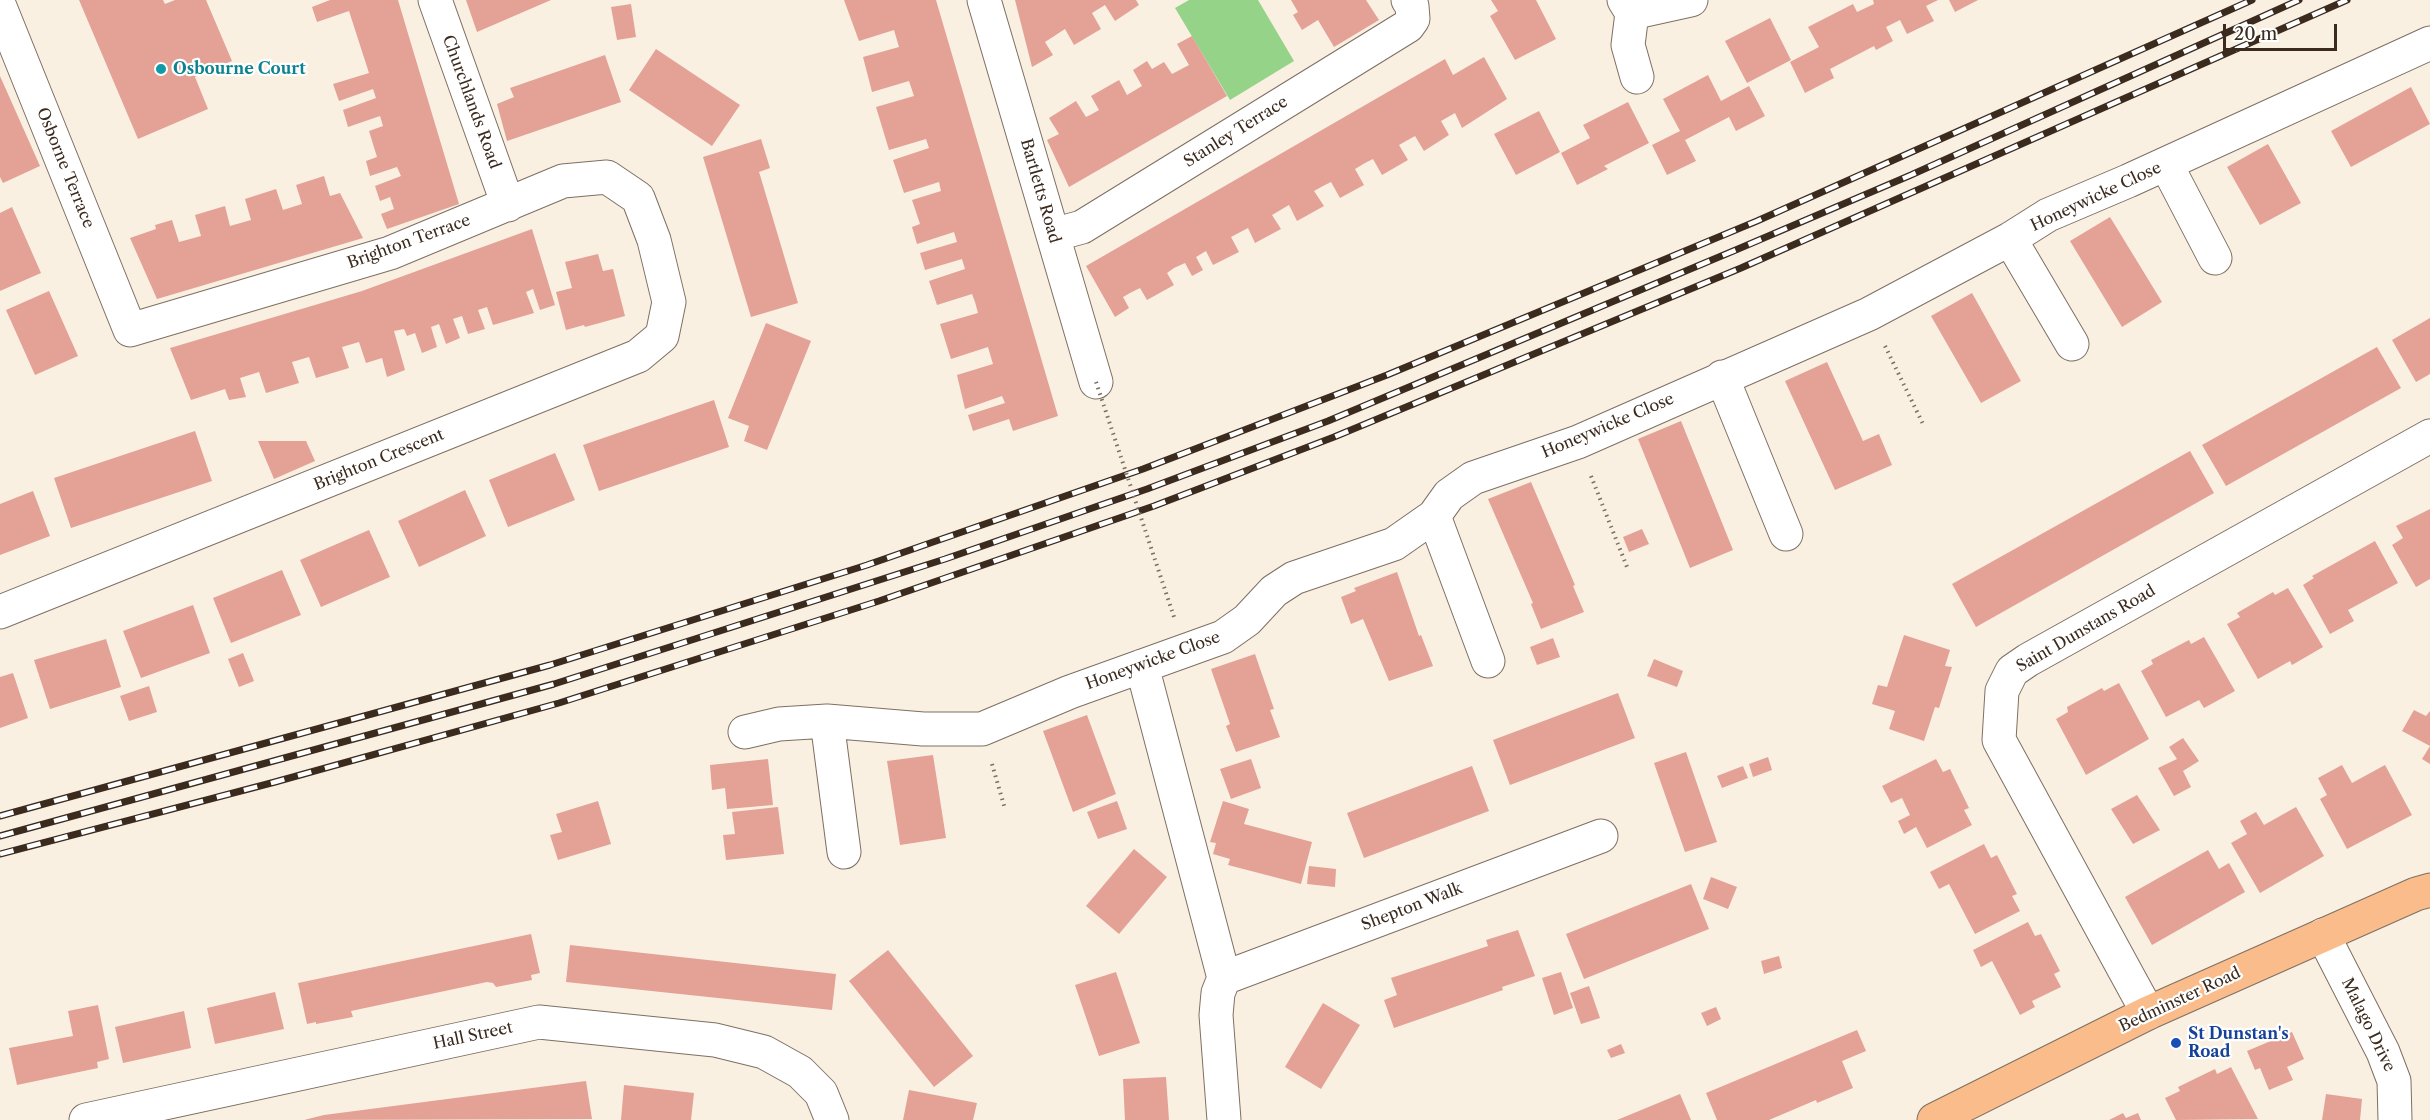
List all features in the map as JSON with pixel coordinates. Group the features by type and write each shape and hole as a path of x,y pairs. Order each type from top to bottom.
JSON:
{"main road":[{"name":"Bedminster Road","path":"1934,1120 2148,1013 2416,894 2430,890"}],"street":[{"name":"Churchlands Road","path":"435,0 508,205"},
{"name":"Bartletts Road","path":"984,0 1096,382"},
{"path":"1637,77 1628,45 1628,6 1691,0"},
{"name":"Osborne Terrace","path":"0,7 130,330"},
{"name":"Stanley Terrace","path":"1053,235 1082,227 1408,26 1411,9"},
{"name":"Honeywicke Close","path":"745,732 779,724 827,721 923,729 982,729 1223,636 1247,620 1274,591 1294,578 1394,544 1434,516 1449,495 1473,477 1578,442 1869,314 2010,239 2048,215 2166,164 2430,43"},
{"path":"2166,164 2215,258"},
{"name":"Brighton Terrace","path":"130,330 390,253 563,181 607,177 638,198 654,240"},
{"path":"2010,239 2072,345"},
{"name":"Brighton Crescent","path":"0,612 638,356 662,336 669,302 654,240"},
{"path":"1722,377 1786,534"},
{"name":"Saint Dunstans Road","path":"2148,1013 1999,740 2002,691 2012,671 2028,660 2430,436"},
{"path":"1434,516 1488,661"},
{"path":"1142,666 1224,978 1218,993 1216,1015 1224,1120"},
{"path":"827,721 844,852"},
{"name":"Shepton Walk","path":"1224,978 1601,836"},
{"name":"Malago Drive","path":"2323,935 2383,1052 2394,1081 2395,1120"},
{"name":"Hall Street","path":"86,1120 539,1022 715,1040 764,1052 800,1072 821,1093 832,1120"}],"path":[{"path":"1869,314 1924,426"},
{"path":"1096,382 1175,620"},
{"path":"1578,442 1627,567"},
{"path":"982,729 1005,809"}],"green space":[{"path":"1189,0 1258,0 1294,61 1230,100 1175,8"}],"building":[{"name":"Osbourne Court","path":"79,0 163,0 165,4 175,0 206,0 232,61 195,77 208,109 138,139"},
{"path":"330,0 398,0 459,204 387,229 381,214 394,209 390,197 380,201 375,186 401,176 397,167 370,176 366,161 377,157 369,131 383,126 380,116 348,127 343,110 376,98 373,89 339,101 333,84 369,73 349,11 317,22 312,7"},
{"path":"466,0 551,0 477,32"},
{"path":"844,0 936,0 1058,416 1013,431 1009,419 973,431 968,415 1005,403 1002,396 965,409 957,375 993,364 988,347 951,359 940,324 978,313 975,302 972,294 937,305 929,281 965,269 962,259 925,270 920,253 957,242 954,232 917,244 912,227 920,224 912,200 941,191 939,182 904,193 893,160 929,148 926,139 889,150 876,107 914,96 909,81 872,92 863,57 899,47 894,30 859,41"},
{"path":"1015,0 1136,0 1139,5 1115,21 1105,5 1092,13 1101,29 1074,45 1065,29 1045,42 1053,55 1032,67"},
{"path":"1291,0 1366,0 1379,20 1334,47 1318,20 1302,30 1293,15 1298,12"},
{"path":"1491,0 1536,0 1556,39 1515,60 1490,16 1498,11"},
{"path":"1873,0 1938,0 1926,6 1934,21 1907,34 1900,20 1886,27 1893,41 1876,50 1874,46 1830,69 1834,78 1805,93 1790,62 1819,47 1808,27 1853,4 1857,12 1874,4"},
{"path":"1949,0 1978,0 1955,12"},
{"path":"631,4 636,37 617,40 611,7"},
{"path":"1770,18 1791,60 1747,83 1725,41"},
{"path":"1192,36 1227,96 1069,187 1047,140 1059,134 1049,118 1076,101 1086,117 1092,114 1099,110 1091,96 1119,80 1127,95 1142,86 1133,70 1147,61 1152,69 1164,62 1172,74 1189,65 1177,44"},
{"path":"656,49 740,105 712,146 629,90"},
{"path":"605,55 621,102 507,141 497,104 514,97 510,88"},
{"path":"1484,57 1507,99 1462,128 1455,113 1441,121 1449,135 1424,151 1415,136 1399,145 1408,160 1382,175 1373,159 1365,163 1355,169 1364,185 1340,198 1331,182 1314,191 1324,206 1297,221 1289,205 1272,215 1281,229 1255,243 1248,228 1231,237 1239,252 1213,265 1206,251 1196,257 1203,270 1192,276 1185,263 1174,268 1167,273 1174,285 1147,300 1140,288 1130,293 1123,297 1129,308 1115,317 1086,266 1445,59 1453,75"},
{"path":"1708,75 1721,101 1749,86 1765,116 1736,131 1729,117 1685,140 1696,161 1667,175 1652,145 1680,131 1663,99"},
{"path":"0,76 40,166 3,183 0,177"},
{"path":"2411,87 2430,124 2351,167 2331,131"},
{"path":"1628,102 1649,143 1604,166 1608,169 1577,185 1561,153 1590,138 1583,125"},
{"path":"1539,111 1560,152 1516,175 1494,134"},
{"path":"761,139 770,168 759,172 798,303 751,317 703,157"},
{"path":"2268,144 2301,203 2260,225 2227,167"},
{"path":"324,176 330,196 340,193 363,238 157,299 130,238 156,229 155,225 172,220 179,242 201,236 195,215 225,206 230,226 251,220 245,199 276,189 283,210 302,204 296,185"},
{"path":"12,207 41,273 0,291 0,213"},
{"path":"2110,217 2162,302 2122,327 2070,241"},
{"path":"532,229 555,305 540,310 533,289 526,292 534,313 493,325 487,307 478,310 485,329 468,334 462,316 453,319 460,338 446,344 439,324 431,327 437,347 422,353 415,333 407,336 404,329 394,331 405,370 387,377 382,358 366,363 359,342 342,347 349,368 316,378 309,357 292,362 299,383 266,393 259,372 240,378 246,397 229,400 225,389 191,400 170,348 362,291"},
{"path":"598,254 603,271 613,269 625,316 566,330 556,292 572,288 565,262"},
{"path":"49,291 78,356 35,375 6,310"},
{"path":"1972,293 2021,381 1981,403 1931,316"},
{"path":"2430,318 2430,374 2416,382 2392,340"},
{"path":"766,323 811,341 767,450 744,441 749,426 728,418"},
{"path":"2377,347 2401,388 2226,486 2202,445"},
{"path":"1827,362 1863,441 1879,434 1892,465 1835,490 1785,381"},
{"path":"714,400 729,447 599,491 583,445"},
{"path":"1681,421 1733,550 1690,568 1638,439"},
{"path":"195,431 212,481 71,528 54,478"},
{"path":"258,441 306,441 315,461 274,479"},
{"path":"2190,451 2214,493 1976,627 1952,584"},
{"path":"555,453 575,500 508,527 489,480"},
{"path":"1531,482 1575,585 1573,586 1584,612 1541,629 1531,604 1533,603 1488,499"},
{"path":"465,490 486,536 419,567 398,521"},
{"path":"33,491 50,536 0,555 0,504"},
{"path":"2430,509 2430,579 2416,587 2392,545 2403,538 2396,526"},
{"path":"1642,529 1649,544 1629,552 1623,537"},
{"path":"369,530 390,577 321,607 300,560"},
{"path":"2375,541 2398,583 2348,610 2354,621 2330,634 2303,585 2314,578 2312,576"},
{"path":"282,570 301,615 231,643 213,598"},
{"path":"1397,572 1419,636 1421,635 1433,666 1389,681 1363,619 1351,624 1341,597 1356,591 1354,588"},
{"path":"2288,588 2323,647 2292,665 2290,661 2258,679 2227,624 2240,617 2237,613 2273,592 2275,595"},
{"path":"193,605 210,653 141,678 123,631"},
{"path":"1904,635 1950,650 1945,666 1952,667 1939,708 1935,707 1924,741 1889,729 1895,711 1872,704 1878,685 1887,687"},
{"path":"2204,637 2235,691 2204,708 2199,700 2166,717 2141,671 2153,664 2151,660 2189,640 2191,644"},
{"path":"1553,638 1560,657 1537,665 1530,647"},
{"path":"106,639 121,687 50,709 34,660"},
{"path":"243,653 254,681 239,687 228,659"},
{"path":"1255,654 1274,709 1270,710 1280,737 1236,752 1226,726 1230,724 1211,669"},
{"path":"1654,659 1683,671 1677,687 1647,676"},
{"path":"13,673 28,718 0,728 0,677"},
{"path":"2119,683 2149,739 2086,775 2056,719 2068,712 2067,707 2102,688 2104,691"},
{"path":"149,686 157,712 129,721 120,696"},
{"path":"1618,693 1635,738 1510,785 1493,740"},
{"path":"2414,710 2426,716 2430,711 2430,746 2402,731"},
{"path":"1087,715 1116,794 1073,812 1043,731"},
{"path":"2183,738 2199,761 2183,771 2191,787 2174,796 2158,768 2177,759 2169,747"},
{"path":"2430,746 2430,764 2422,759"},
{"path":"1686,752 1717,842 1685,852 1654,763"},
{"path":"933,755 946,838 900,845 887,761"},
{"path":"1768,757 1772,770 1753,777 1749,764"},
{"path":"768,759 773,805 727,809 725,788 712,790 710,765"},
{"path":"1251,759 1261,788 1231,799 1220,769"},
{"path":"1936,759 1943,772 1950,769 1969,808 1964,810 1972,825 1927,848 1916,827 1904,834 1898,821 1910,815 1902,798 1891,803 1882,786"},
{"path":"2342,765 2352,783 2385,765 2412,815 2347,849 2320,799 2327,795 2318,778"},
{"path":"1472,766 1489,811 1364,858 1347,813"},
{"path":"1743,766 1748,778 1722,788 1717,776"},
{"path":"2137,795 2160,830 2133,844 2111,809"},
{"path":"598,801 611,844 558,860 550,835 562,832 556,814"},
{"path":"1117,801 1127,829 1098,839 1087,812"},
{"path":"1223,801 1249,809 1244,824 1312,842 1301,884 1228,865 1230,859 1213,854 1216,843 1210,842"},
{"path":"778,807 784,854 726,860 723,835 735,834 732,812"},
{"path":"2296,807 2324,856 2260,893 2231,843 2247,834 2240,821 2256,812 2264,825"},
{"path":"1984,844 1991,858 1997,855 2017,894 2012,896 2020,911 1975,934 1949,884 1939,889 1930,872"},
{"path":"1134,849 1167,877 1119,934 1086,906"},
{"path":"2208,850 2219,869 2229,863 2245,892 2152,945 2125,897"},
{"path":"1309,866 1336,869 1335,887 1307,884"},
{"path":"1711,877 1737,887 1728,909 1703,899"},
{"path":"1691,884 1709,929 1584,979 1566,934"},
{"path":"2028,922 2035,936 2041,934 2060,971 2054,974 2061,987 2032,1001 2035,1007 2020,1015 1992,961 1981,967 1973,950"},
{"path":"1518,930 1535,976 1502,987 1503,990 1394,1028 1384,1000 1397,995 1391,978 1488,946 1486,940"},
{"path":"531,934 540,973 531,975 532,980 496,987 493,983 487,982 351,1011 353,1017 307,1024 298,983"},
{"path":"570,945 836,974 832,1010 566,982"},
{"path":"888,950 973,1056 934,1087 849,981"},
{"path":"1779,956 1782,968 1764,974 1761,961"},
{"path":"1116,972 1140,1043 1099,1056 1075,985"},
{"path":"1561,972 1573,1008 1554,1015 1542,978"},
{"path":"1589,986 1600,1018 1581,1024 1570,993"},
{"path":"275,992 284,1029 215,1044 207,1008"},
{"path":"1323,1003 1360,1025 1321,1089 1285,1067"},
{"path":"98,1005 109,1059 97,1062 98,1068 17,1085 9,1048 73,1036 68,1011"},
{"path":"1716,1007 1721,1019 1707,1026 1701,1013"},
{"path":"184,1011 191,1048 123,1063 115,1027"},
{"path":"1857,1030 1866,1051 1842,1061 1853,1088 1817,1103 1816,1100 1769,1120 1717,1120 1706,1093"},
{"path":"2292,1032 2304,1059 2287,1067 2293,1080 2269,1090 2260,1068 2255,1070 2247,1051"},
{"path":"1621,1044 1625,1053 1611,1058 1607,1050"},
{"path":"2231,1067 2258,1119 2176,1120 2165,1098 2180,1091 2178,1087 2215,1069 2217,1074"},
{"path":"1166,1077 1169,1120 1125,1120 1123,1079"},
{"path":"586,1081 592,1119 304,1120 324,1115"},
{"path":"624,1085 694,1093 691,1120 621,1120"},
{"path":"909,1090 977,1103 973,1120 903,1120"},
{"path":"1680,1094 1691,1120 1617,1120"},
{"path":"2326,1094 2362,1099 2360,1120 2322,1120"},
{"path":"2123,1113 2126,1118 2138,1113 2141,1120 2109,1120"}],"railway":[{"path":"0,816 550,665 867,565 1143,469 1387,375 1757,221 2252,0"},
{"path":"0,836 554,684 945,559 1147,489 1328,421 1738,249 1911,175 2299,0"},
{"path":"0,854 275,782 559,703 879,601 1154,506 1334,437 1741,268 2347,0"}],"place":[{"name":"Osbourne Court","path":"161,69"},
{"name":"St Dunstan's Road","path":"2176,1043"}]}
